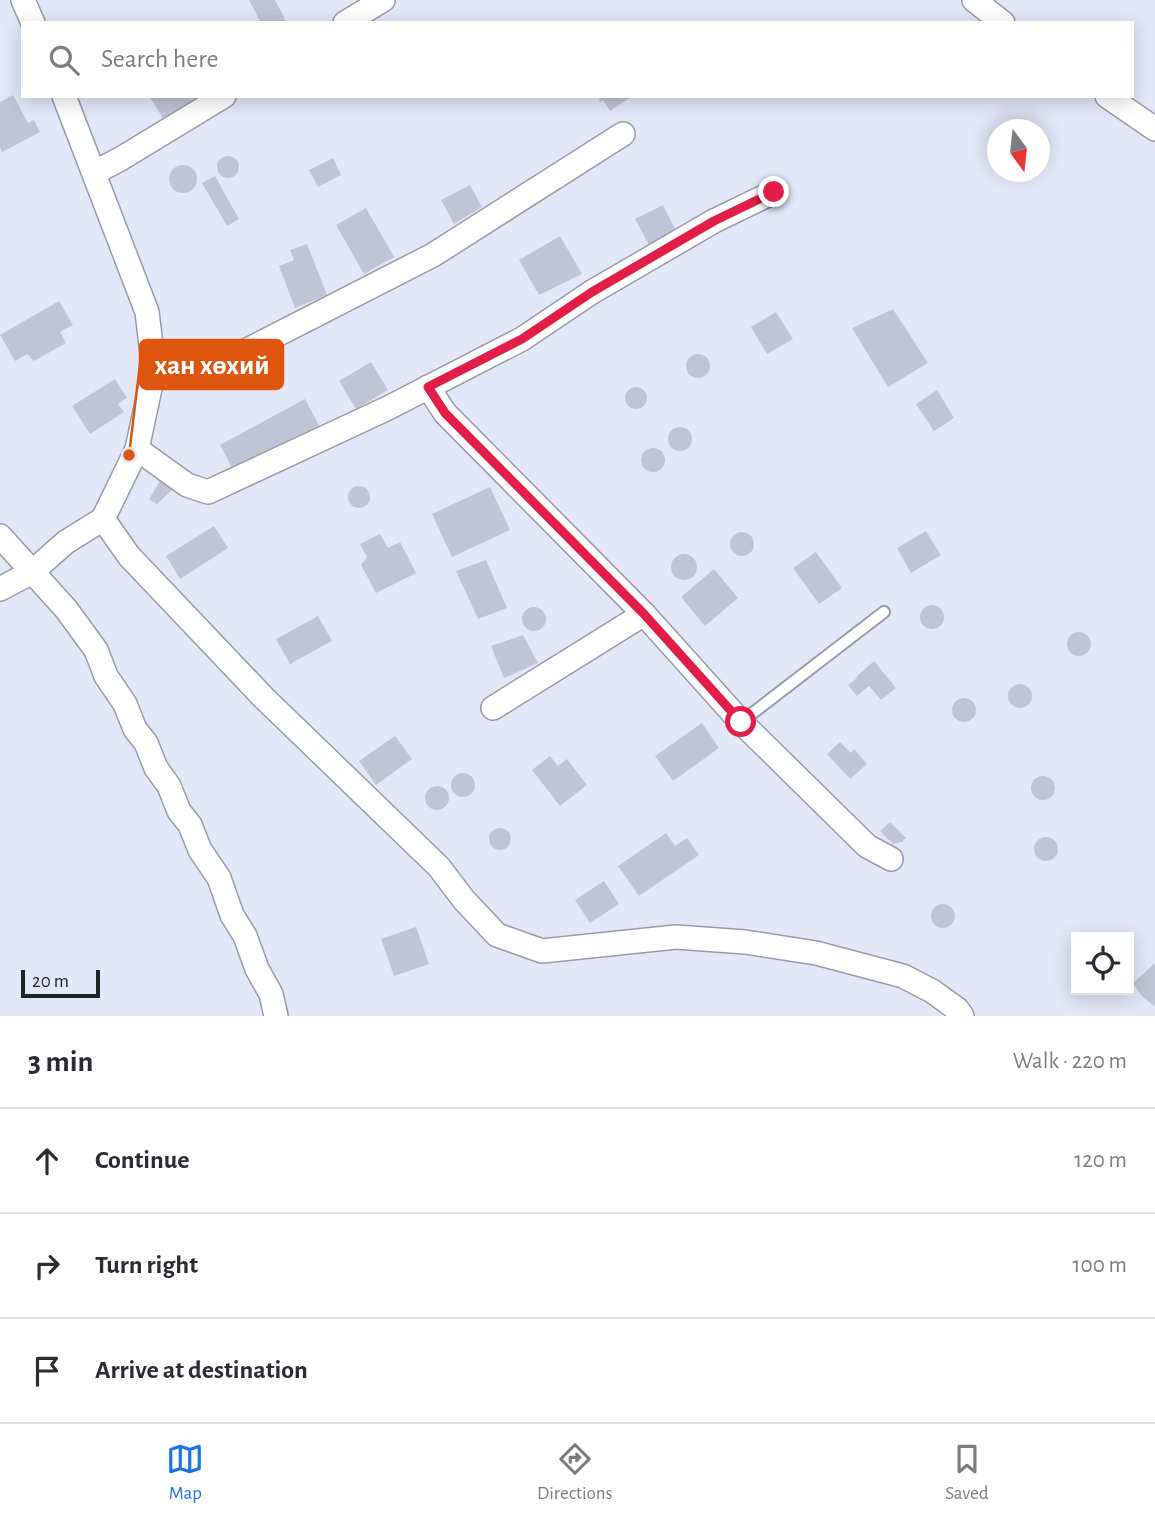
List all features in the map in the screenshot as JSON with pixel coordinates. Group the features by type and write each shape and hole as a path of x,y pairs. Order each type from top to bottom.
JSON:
{"street":[{"path":"23,0 32,21"},
{"path":"348,21 383,0"},
{"path":"974,0 1000,21"},
{"path":"0,589 32,572 66,541 103,519 137,449 154,370 147,312 65,98"},
{"path":"94,173 221,98"},
{"path":"1110,98 1155,128"},
{"path":"154,370 185,373 220,364 433,255 623,134"},
{"path":"137,449 187,485 208,492 388,408 522,339 592,292 714,221 774,192"},
{"path":"428,387 445,413 644,614 741,722 867,846 891,859"},
{"path":"103,519 129,556 264,698 439,867 464,900 497,935 542,951 676,937 745,942 816,953 903,976 932,991 957,1009 962,1016"},
{"path":"0,536 66,609 96,650 106,676 125,704 135,729 146,743 156,768 169,786 179,811 190,825 200,850 219,878 232,915 245,936 257,969 271,994 276,1016"},
{"path":"493,708 644,614"}],"lane":[{"path":"741,722 884,612"}],"building":[{"path":"249,0 275,0 286,21 260,21"},
{"path":"13,95 28,123 34,120 40,132 2,152 0,102"},
{"path":"150,98 198,98 164,120"},
{"path":"630,98 610,111 603,100 600,102 599,99"},
{"path":"224,156 232,156 239,163 239,171 232,178 224,178 217,171 217,163"},
{"path":"333,158 341,175 318,187 309,170"},
{"path":"183,165 193,169 197,179 193,189 183,193 173,189 169,179 173,169"},
{"path":"215,176 239,219 227,226 202,183"},
{"path":"470,185 482,207 454,224 441,200"},
{"path":"663,205 676,231 649,245 635,219"},
{"path":"366,208 394,257 364,274 336,225"},
{"path":"560,236 582,274 539,295 519,260"},
{"path":"307,244 327,295 295,308 279,266 294,260 290,250"},
{"path":"59,301 73,325 60,332 66,343 34,361 27,354 15,361 0,335"},
{"path":"893,309 928,363 888,387 852,328"},
{"path":"776,312 793,339 767,354 751,327"},
{"path":"698,354 706,358 710,366 706,374 698,378 690,374 686,366 690,358"},
{"path":"371,362 388,390 356,409 339,381"},
{"path":"115,379 127,398 118,404 124,412 90,434 72,406"},
{"path":"636,387 644,390 647,398 644,406 636,409 628,406 625,398 628,390"},
{"path":"937,390 954,418 934,431 916,404"},
{"path":"305,399 320,427 235,473 220,445"},
{"path":"680,427 688,431 692,439 688,447 680,451 672,447 668,439 672,431"},
{"path":"653,448 662,451 665,460 662,469 653,472 644,469 641,460 644,451"},
{"path":"161,479 173,489 157,504 149,499"},
{"path":"355,486 363,486 370,493 370,501 363,508 355,508 348,501 348,493"},
{"path":"490,487 510,530 452,557 432,514"},
{"path":"214,526 228,548 180,579 166,556"},
{"path":"926,531 941,555 911,573 897,548"},
{"path":"742,532 750,536 754,544 750,552 742,556 734,552 730,544 734,536"},
{"path":"380,534 388,548 400,542 416,573 376,593 361,565 367,557 360,544"},
{"path":"816,552 842,588 819,604 793,568"},
{"path":"684,554 693,558 697,567 693,576 684,580 675,576 671,567 675,558"},
{"path":"486,560 507,608 478,619 456,571"},
{"path":"714,569 738,598 705,626 681,597"},
{"path":"932,605 940,609 944,617 940,625 932,629 924,625 920,617 924,609"},
{"path":"534,607 542,611 546,619 542,627 534,631 526,627 522,619 526,611"},
{"path":"318,616 332,641 290,664 276,639"},
{"path":"1079,632 1087,636 1091,644 1087,652 1079,656 1071,652 1067,644 1071,636"},
{"path":"523,635 538,663 504,678 491,646"},
{"path":"874,661 896,688 881,700 869,686 857,696 848,685"},
{"path":"1020,684 1028,688 1032,696 1028,704 1020,708 1012,704 1008,696 1012,688"},
{"path":"964,698 972,702 976,710 972,718 964,722 956,718 952,710 956,702"},
{"path":"702,723 719,748 673,781 655,756"},
{"path":"395,736 412,759 376,785 359,761"},
{"path":"840,742 851,753 854,749 867,764 850,779 827,754"},
{"path":"550,756 558,766 567,759 587,785 560,806 532,770"},
{"path":"463,773 474,780 475,785 468,796 463,797 452,790 451,785 458,774"},
{"path":"1043,776 1051,780 1055,788 1051,796 1043,800 1035,796 1031,788 1035,780"},
{"path":"437,786 448,793 449,798 442,809 437,810 426,803 425,798 432,787"},
{"path":"890,822 906,838 902,842 893,844 880,831"},
{"path":"496,828 504,828 511,835 511,843 504,850 496,850 489,843 489,835"},
{"path":"666,833 675,846 687,838 699,855 639,896 618,866"},
{"path":"1046,837 1054,841 1058,849 1054,857 1046,861 1038,857 1034,849 1038,841"},
{"path":"604,881 619,904 590,923 575,900"},
{"path":"943,904 951,908 955,916 951,924 943,928 935,924 931,916 935,908"},
{"path":"416,927 429,964 394,976 381,939"},
{"path":"1155,963 1155,1007 1141,995 1134,982"}],"place":[{"name":"хан хөхий","path":"129,455"}],"route":[{"path":"741,722 644,614 445,413 428,387 522,339 592,292 714,221 774,192"}]}
